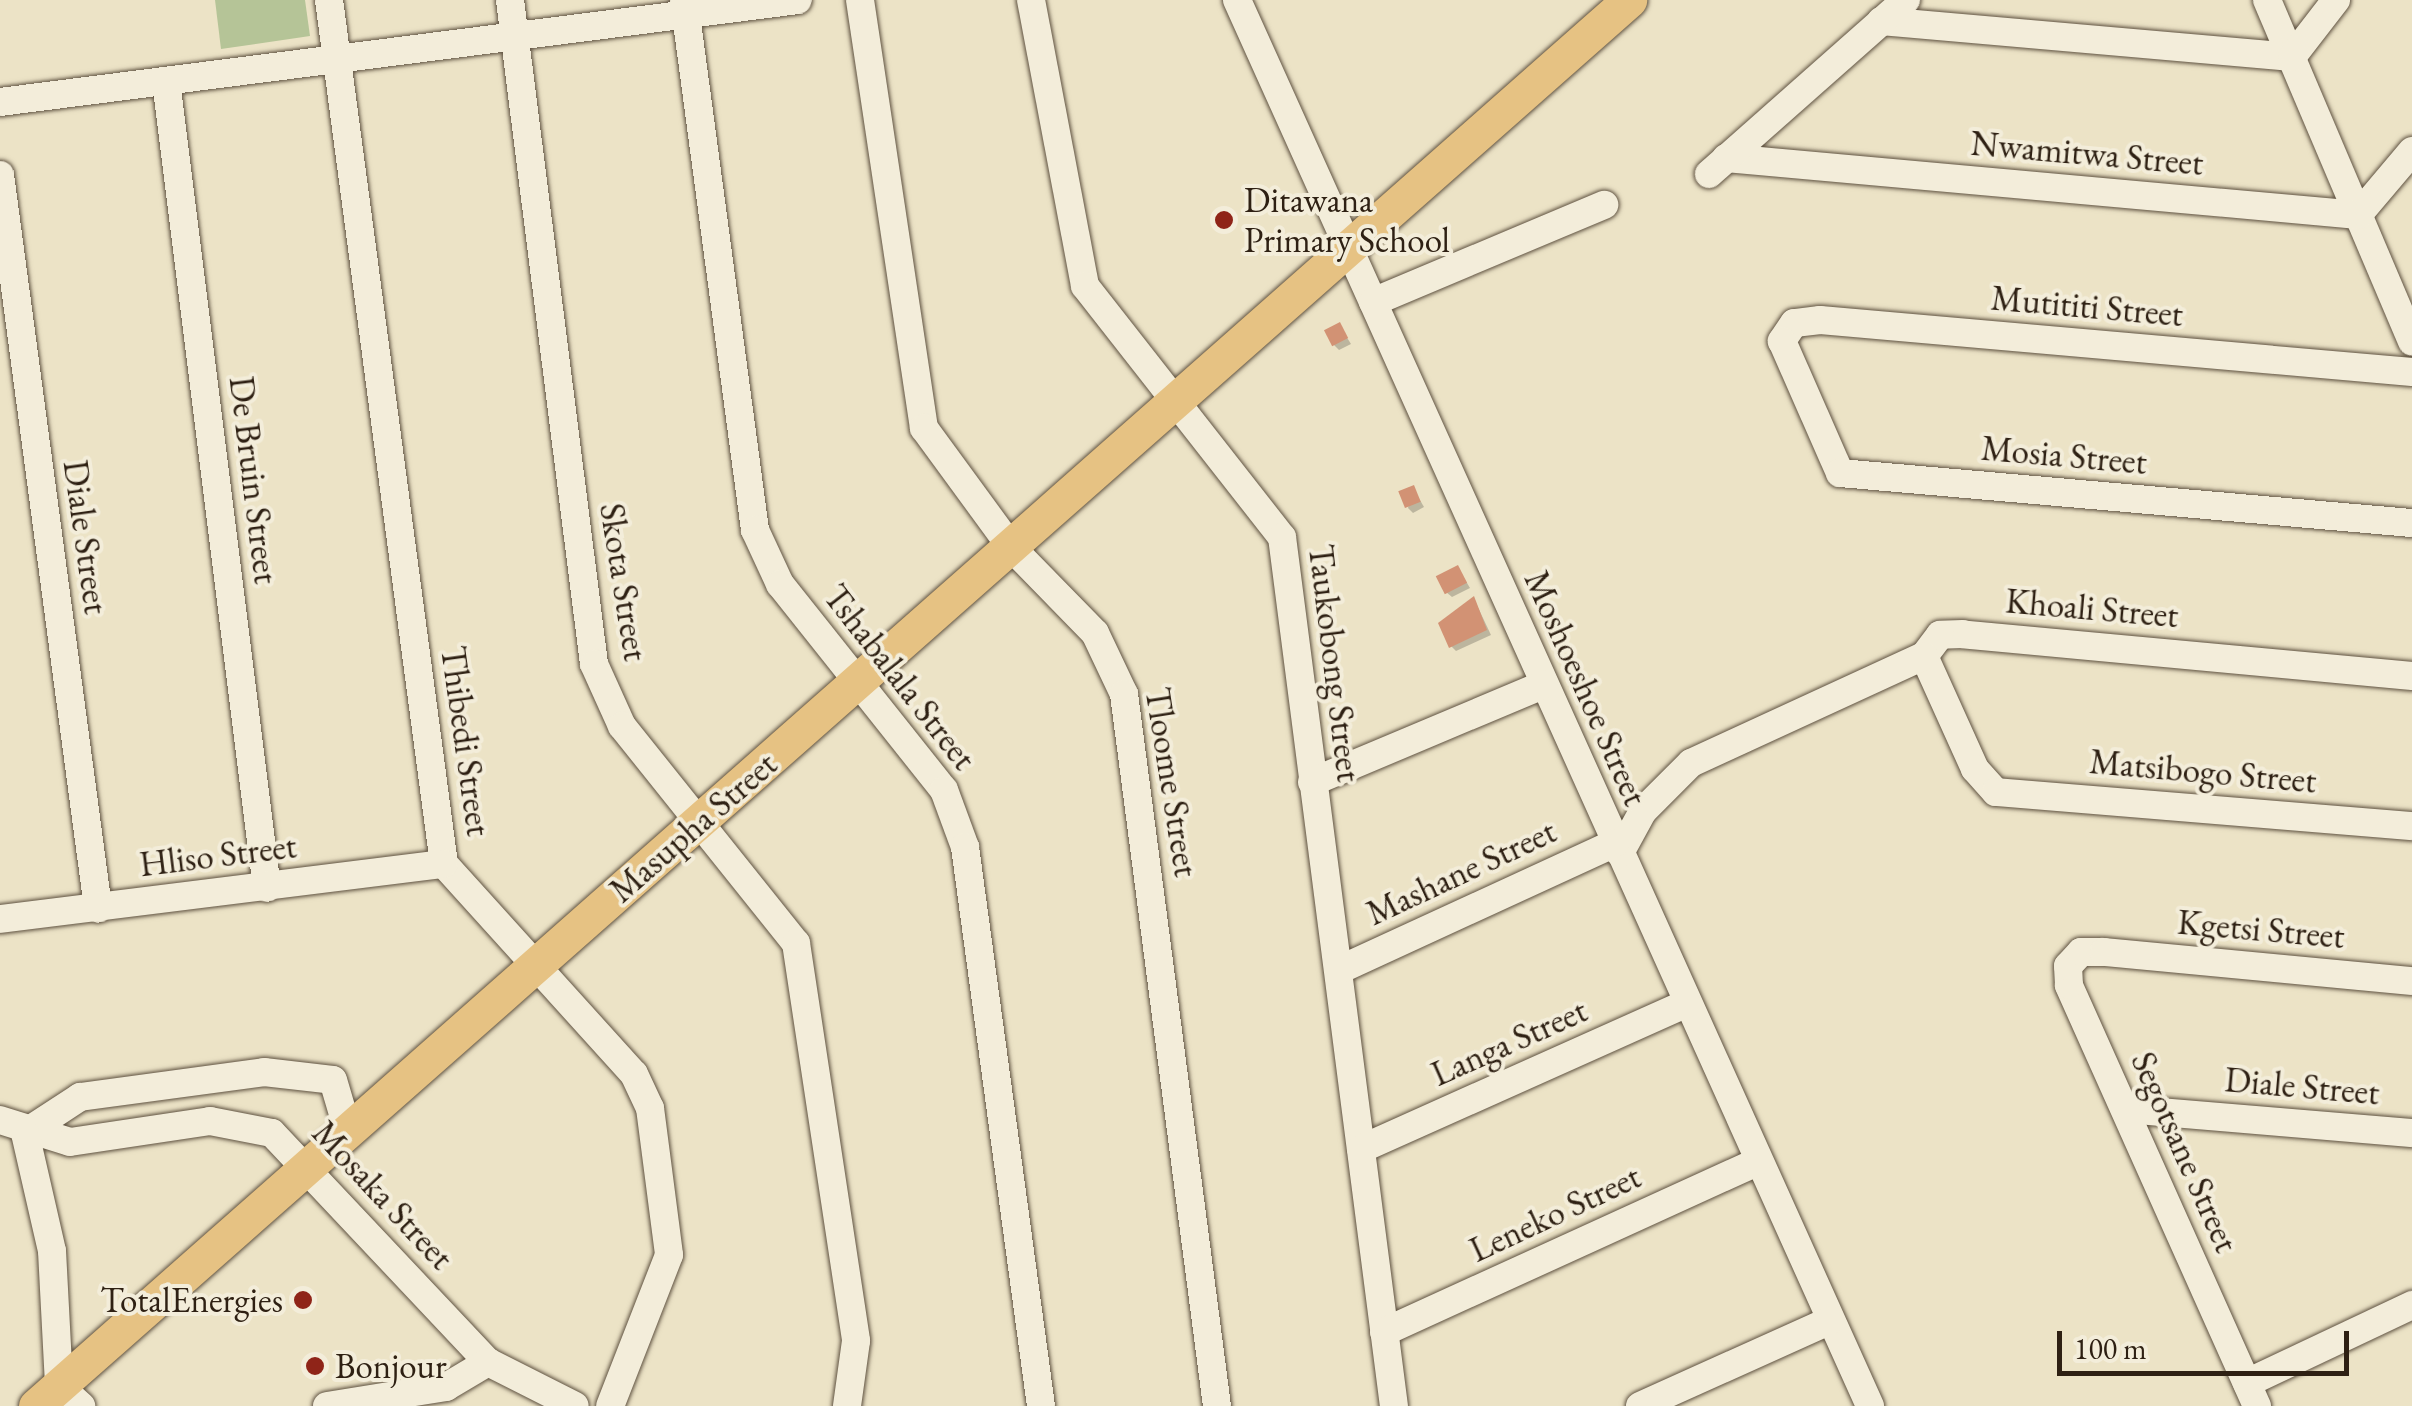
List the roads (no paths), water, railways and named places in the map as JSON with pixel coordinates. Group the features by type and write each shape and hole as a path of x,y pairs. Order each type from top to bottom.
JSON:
{"main road":[{"name":"Masupha Street","path":"58,1399 308,1166 1629,0"}],"street":[{"name":"Thibedi Street","path":"328,0 444,864 634,1074 650,1108 669,1255 610,1406"},
{"name":"Skota Street","path":"510,0 594,664 622,726 774,908 804,968 856,1340 847,1406"},
{"path":"0,102 514,36 685,7 798,0"},
{"name":"Tloome Street","path":"860,0 914,396 949,472 1011,547 1095,633 1124,694 1217,1406"},
{"name":"Taukobong Street","path":"1031,0 1071,246 1104,317 1173,405 1278,524 1394,1406"},
{"name":"Moshoeshoe Street","path":"1237,0 1542,685 1870,1406"},
{"path":"1881,22 1906,0"},
{"path":"2267,0 2412,342"},
{"path":"2292,57 2336,0"},
{"name":"Tshabalala Street","path":"685,7 755,530 780,584 944,790 965,847 1041,1406"},
{"path":"1881,22 2292,57"},
{"name":"Nwamitwa Street","path":"1881,22 1718,166 2358,215"},
{"name":"De Bruin Street","path":"166,81 267,888"},
{"path":"2358,215 2412,151"},
{"name":"Diale Street","path":"0,176 98,908"},
{"path":"1373,302 1604,206"},
{"name":"Mutititi Street","path":"1786,356 1787,327 1820,320 2412,372"},
{"name":"Mosia Street","path":"1786,356 1840,473 2412,523"},
{"name":"Khoali Street","path":"1924,656 1940,635 1962,634 2412,676"},
{"path":"1617,848 1642,811 1692,763 1924,656"},
{"name":"Matsibogo Street","path":"1924,656 1989,788 2412,826"},
{"path":"1312,782 1542,685"},
{"name":"Mashane Street","path":"1339,970 1617,848"},
{"name":"Hliso Street","path":"0,919 444,864"},
{"name":"Segotsane Street","path":"2104,952 2081,952 2067,974 2252,1395"},
{"name":"Kgetsi Street","path":"2104,952 2412,981"},
{"name":"Langa Street","path":"1362,1149 1687,1003"},
{"path":"58,1399 52,1251 13,1126 80,1097 264,1072 332,1080 348,1131"},
{"name":"Diale Street","path":"2126,1109 2412,1133"},
{"name":"Mosaka Street","path":"13,1126 70,1142 241,1122 272,1133 308,1166 488,1362 575,1406"},
{"name":"Leneko Street","path":"1384,1332 1757,1162"},
{"path":"2252,1395 2412,1306"},
{"path":"1640,1406 1831,1320"},
{"path":"326,1406 446,1387 488,1362"}],"place":[{"name":"Ditawana Primary School","path":"1224,220"},
{"name":"TotalEnergies","path":"303,1300"},
{"name":"Bonjour","path":"315,1366"}]}
